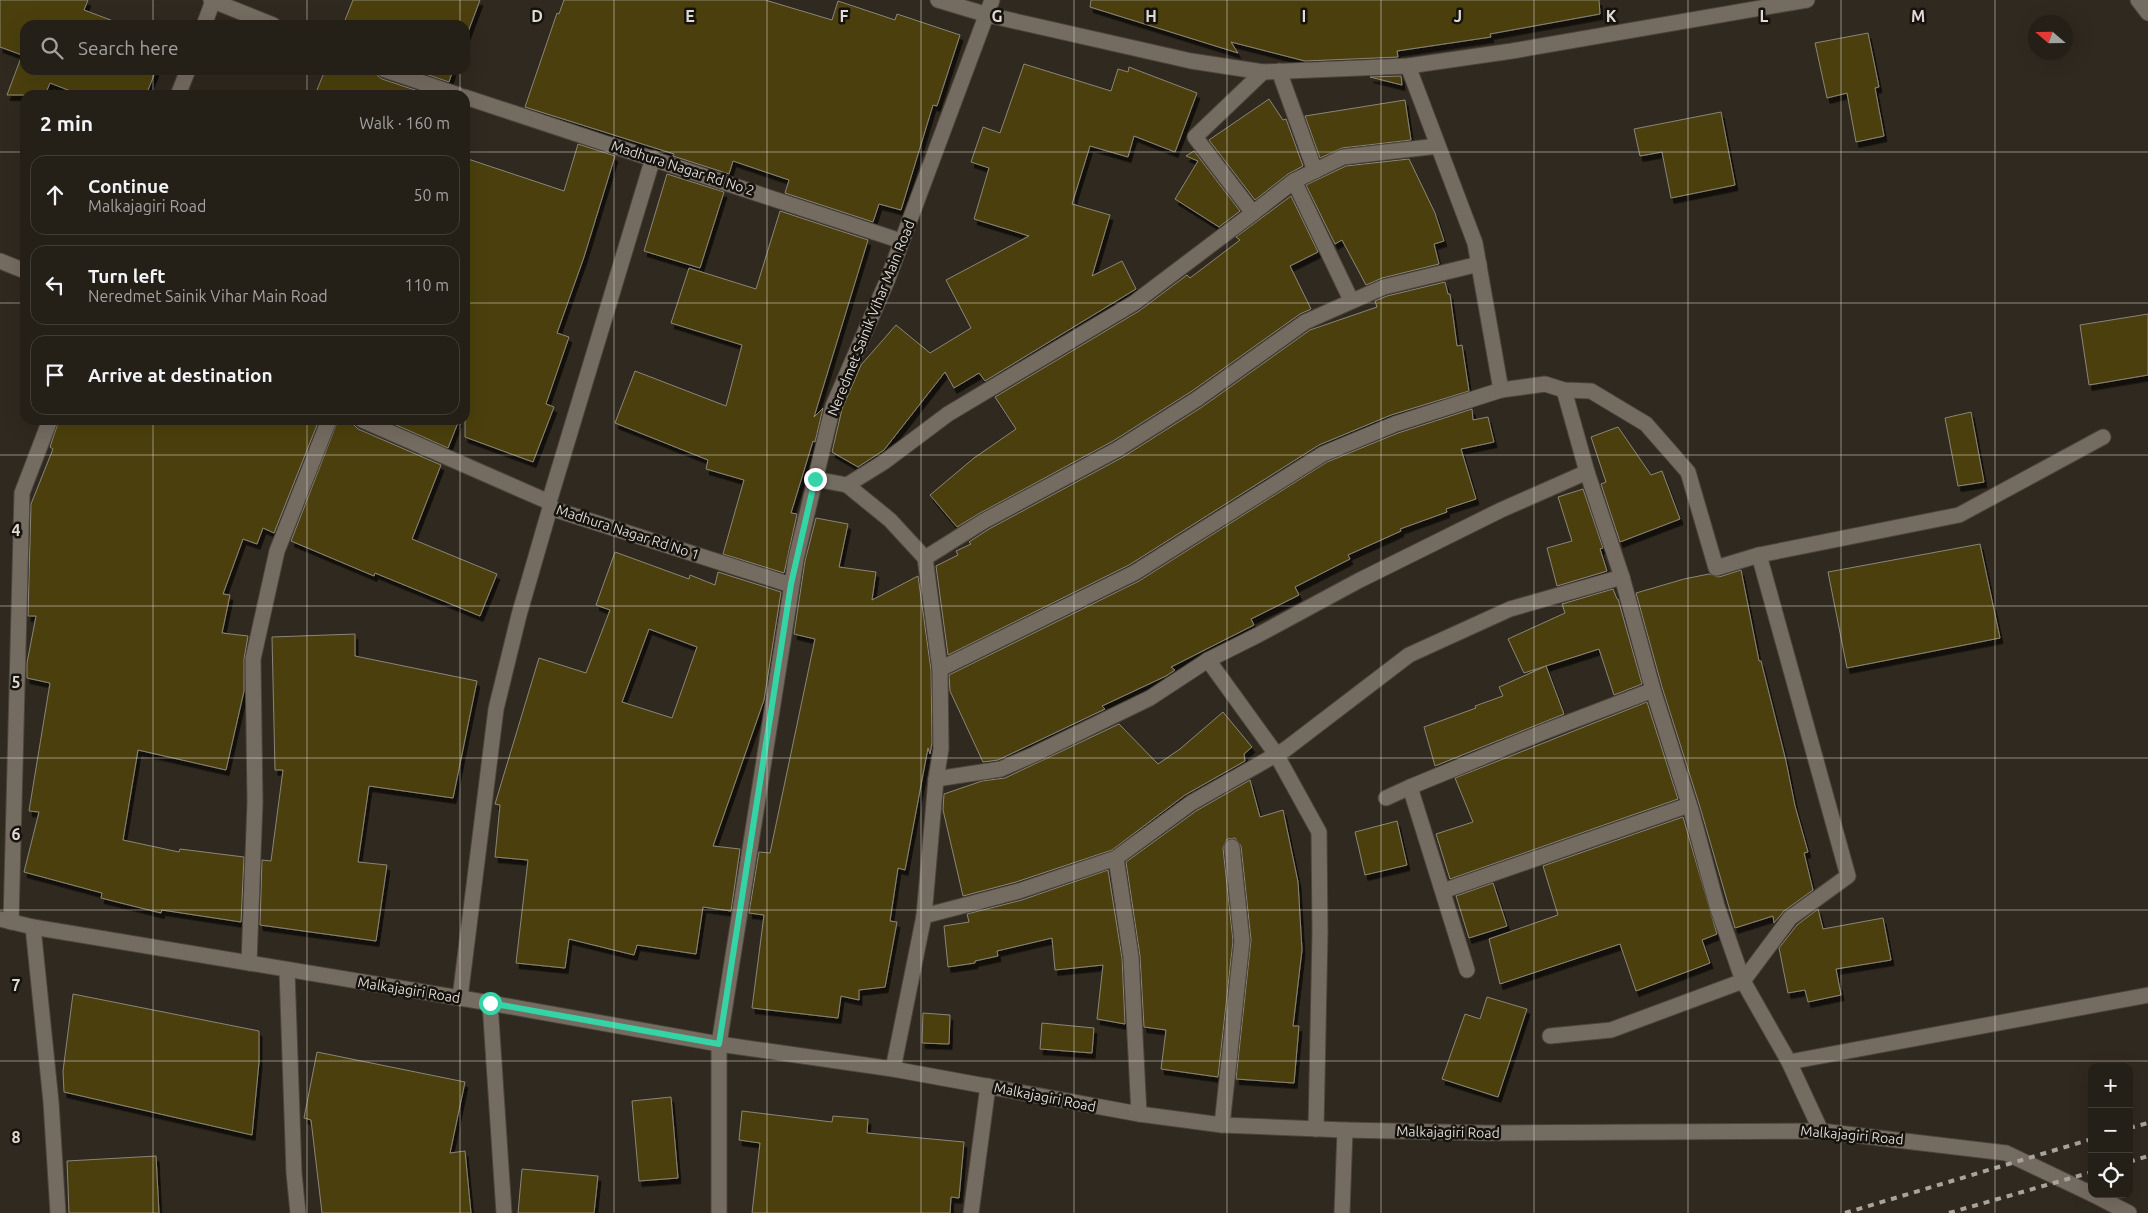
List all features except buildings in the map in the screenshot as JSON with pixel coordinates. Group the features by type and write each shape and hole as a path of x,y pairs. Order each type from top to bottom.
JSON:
{"street":[{"path":"206,20 212,0 261,20"},
{"path":"938,0 988,15 1191,61 1263,72 1408,66 1512,51 1807,0"},
{"name":"Neredmet Sainik Vihar Main Road","path":"719,1213 719,1044 791,584 833,406 887,281 988,15 992,0"},
{"path":"2138,0 2148,13"},
{"path":"1408,66 1475,243 1501,390"},
{"path":"1279,71 1315,171"},
{"path":"1252,214 1195,137 1263,72"},
{"path":"180,90 186,75"},
{"path":"396,75 427,90"},
{"name":"Madhura Nagar Rd No 2","path":"470,99 901,242"},
{"path":"847,485 884,462 948,414 1134,303 1294,181 1342,157 1438,146"},
{"path":"460,998 496,709 518,615 653,158"},
{"path":"1294,181 1351,300"},
{"path":"0,261 20,270"},
{"path":"925,558 984,521 1118,448 1197,399 1305,322 1384,287 1479,264"},
{"path":"940,669 1134,573 1323,454 1395,424 1501,390 1545,384 1564,390 1591,391 1646,424 1688,472 1716,568 1759,556 1959,515 2103,437"},
{"path":"1564,390 1587,472 1622,577 1653,690 1689,805 1717,906 1744,980 1789,1062 1821,1131"},
{"path":"6,920 22,493 48,425"},
{"path":"249,963 254,802 253,660 277,551 327,425"},
{"name":"Madhura Nagar Rd No 1","path":"373,425 550,505 791,584"},
{"path":"936,779 1001,768 1035,754 1150,698 1208,660 1358,581 1501,510 1587,472"},
{"path":"815,479 847,485 890,520 925,558 940,669 941,749 936,779 924,916 893,1068"},
{"path":"1550,1036 1611,1030 1744,980 1790,918 1848,876 1759,556"},
{"path":"924,916 1019,891 1116,858 1191,803 1286,749 1409,655 1510,609 1622,577"},
{"path":"1208,660 1276,754 1319,832 1320,932 1316,1129"},
{"path":"1386,798 1410,786 1653,690"},
{"path":"1410,786 1467,970"},
{"path":"1443,891 1689,805"},
{"path":"1222,1125 1242,941 1232,847"},
{"path":"1116,858 1131,957 1139,1114"},
{"name":"Malkajagiri Road","path":"6,920 33,927 490,1003 719,1044 893,1068 1139,1114 1222,1125 1487,1133 1821,1131 2006,1153 2088,1192"},
{"path":"33,927 51,1102 58,1213"},
{"path":"287,970 294,1173 298,1213"},
{"path":"1789,1062 2148,995"},
{"path":"490,1003 504,1213"},
{"path":"971,1213 988,1086"},
{"path":"1342,1213 1345,1130"},
{"name":"Malkajagiri Road","path":"2100,1198 2129,1213"}],"railway":[{"path":"2133,1127 2148,1123"},
{"path":"1845,1213 2088,1140"},
{"path":"2133,1161 2148,1156"},
{"path":"1949,1213 2088,1173"}],"route":[{"path":"490,1003 719,1044 791,584 815,479"}]}
